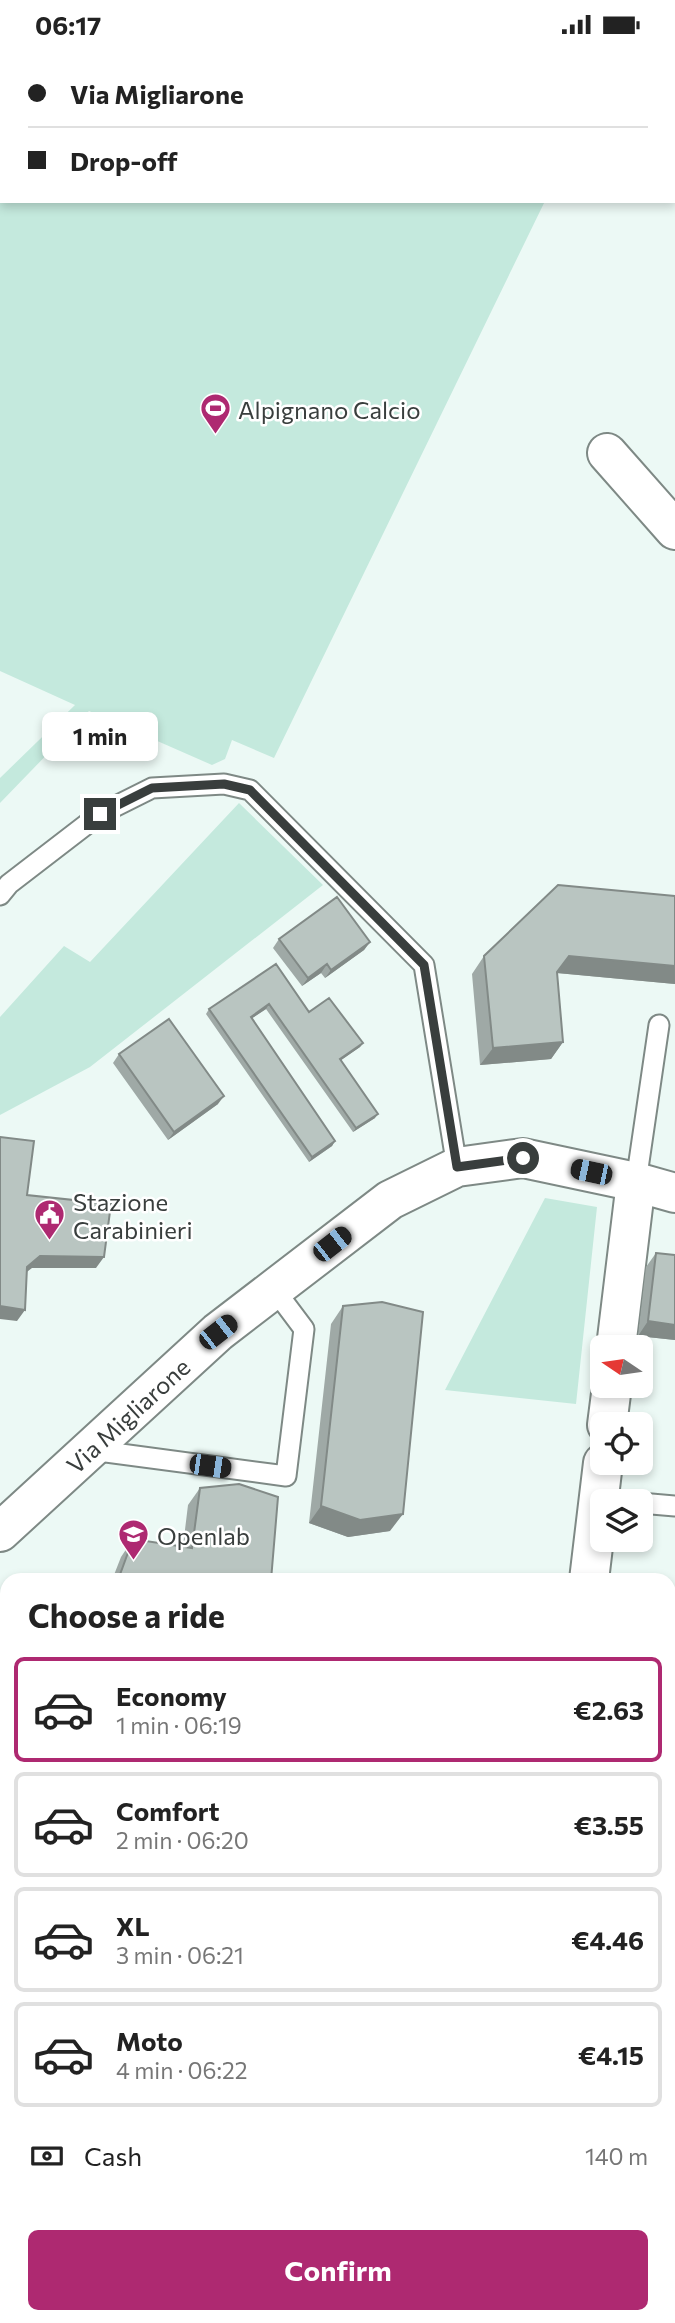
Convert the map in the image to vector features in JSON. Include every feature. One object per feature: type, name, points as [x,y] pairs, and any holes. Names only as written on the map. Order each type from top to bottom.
[{"type":"street","points":[[607,453],[675,530]]},
{"type":"street","name":"Via Migliarone","points":[[0,1532],[218,1332],[390,1200],[457,1167],[523,1158],[675,1193]]},
{"type":"street","points":[[617,1335],[636,1182]]},
{"type":"street","points":[[590,1573],[608,1488]]},
{"type":"lane","points":[[0,895],[9,884],[100,814],[152,788],[224,784],[250,790],[424,965],[457,1167]]},
{"type":"lane","points":[[636,1182],[659,1025]]},
{"type":"lane","points":[[90,1450],[286,1476],[304,1329],[274,1289]]},
{"type":"lane","points":[[653,1504],[675,1506]]},
{"type":"green space","name":"Alpignano Calcio","points":[[0,203],[544,203],[274,758],[232,740],[225,759],[212,765],[89,711],[0,803],[0,778],[75,705],[0,671]]},
{"type":"green space","points":[[239,803],[323,885],[90,1067],[0,1115],[0,1017],[64,946],[90,962]]},
{"type":"green space","points":[[545,1198],[597,1207],[576,1404],[445,1390]]},
{"type":"building","points":[[558,885],[675,896],[675,966],[569,956],[557,972],[563,1042],[493,1048],[484,956]]},
{"type":"building","points":[[337,897],[370,942],[331,970],[327,964],[308,978],[279,939]]},
{"type":"building","points":[[276,964],[309,1012],[329,998],[363,1043],[340,1059],[378,1114],[356,1128],[269,1004],[251,1017],[335,1141],[312,1157],[209,1009]]},
{"type":"building","points":[[169,1019],[224,1096],[174,1132],[119,1054]]},
{"type":"building","name":"Stazione Carabinieri","points":[[0,1137],[34,1141],[27,1195],[111,1204],[104,1257],[40,1256],[27,1267],[25,1310],[0,1306]]},
{"type":"building","points":[[656,1253],[675,1255],[675,1325],[648,1321]]},
{"type":"building","points":[[382,1302],[423,1312],[403,1514],[360,1520],[321,1506],[343,1306]]},
{"type":"building","points":[[239,1484],[278,1497],[272,1573],[121,1573],[133,1539],[192,1548],[200,1488]]},
{"type":"place","name":"Alpignano Calcio","points":[[215,436]]},
{"type":"place","name":"Stazione Carabinieri","points":[[50,1242]]},
{"type":"place","name":"Openlab","points":[[134,1562]]},
{"type":"route","points":[[100,814],[152,788],[224,784],[250,790],[424,965],[457,1167],[523,1158]]}]
